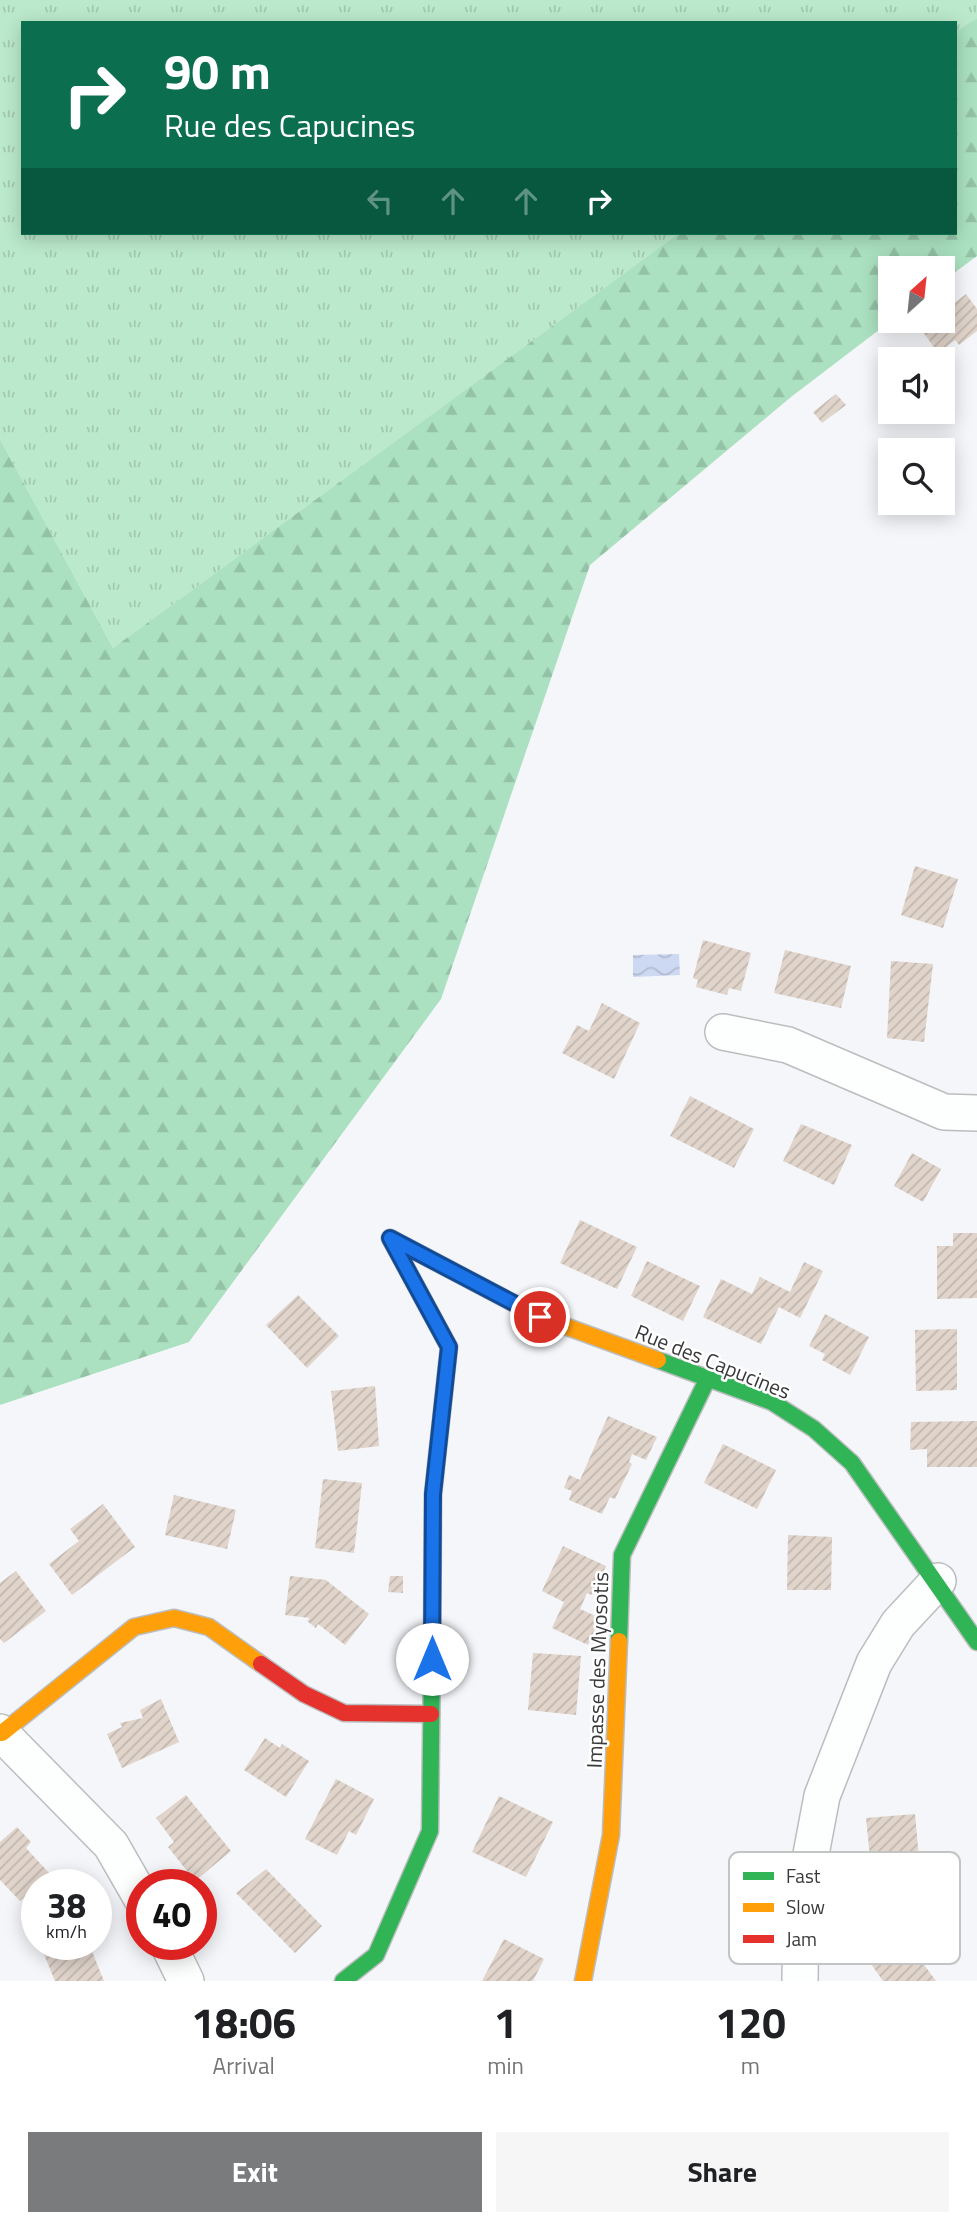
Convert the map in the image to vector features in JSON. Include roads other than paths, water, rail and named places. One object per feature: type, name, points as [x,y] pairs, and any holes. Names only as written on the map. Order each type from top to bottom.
[{"type":"street","points":[[723,1032],[788,1045],[944,1112],[977,1112]]},
{"type":"street","name":"Rue des Capucines","points":[[431,1714],[433,1494],[449,1347],[390,1238],[540,1317],[772,1402],[814,1429],[852,1463],[937,1581],[977,1642]]},
{"type":"street","name":"Impasse des Myosotis","points":[[583,1981],[611,1835],[622,1555],[708,1378]]},
{"type":"street","points":[[811,1852],[822,1796],[874,1663],[898,1623],[937,1581]]},
{"type":"street","points":[[126,1871],[111,1845],[1,1733],[134,1627],[174,1618],[209,1627],[304,1694],[344,1713],[431,1714],[430,1831],[376,1955],[343,1981]]},
{"type":"street","points":[[176,1960],[186,1981]]},
{"type":"water","points":[[679,954],[680,975],[633,977],[633,955]]}]
